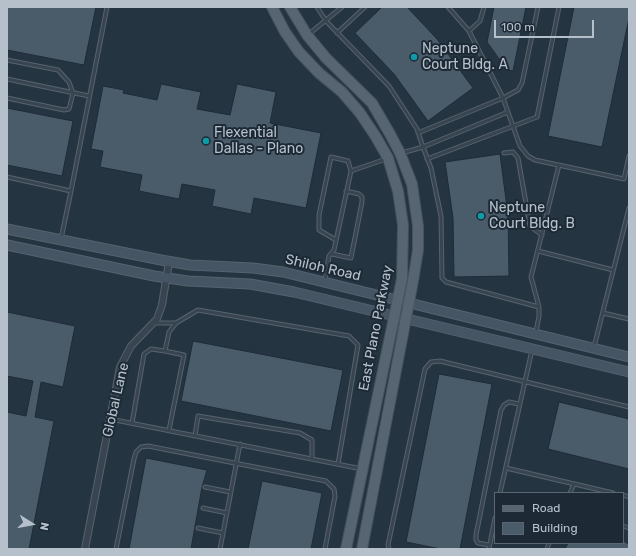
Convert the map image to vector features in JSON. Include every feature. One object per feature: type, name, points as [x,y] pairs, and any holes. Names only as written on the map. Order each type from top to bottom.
[{"type":"main road","name":"East Plano Parkway","points":[[272,7],[284,32],[299,52],[319,73],[342,92],[360,113],[388,158],[398,191],[403,225],[402,272],[346,549]]},
{"type":"main road","name":"East Plano Parkway","points":[[290,7],[307,36],[326,58],[372,103],[400,153],[412,184],[418,226],[418,250],[407,318],[362,549]]},
{"type":"main road","points":[[388,158],[400,153]]},
{"type":"main road","name":"Shiloh Road","points":[[7,229],[169,262],[190,265],[253,268],[282,272],[629,358]]},
{"type":"main road","points":[[57,256],[61,239]]},
{"type":"main road","points":[[7,246],[167,278],[188,281],[250,284],[407,318],[629,372]]},
{"type":"main road","points":[[532,349],[536,334]]},
{"type":"main road","points":[[363,469],[377,472]]},
{"type":"street","name":"Global Lane","points":[[85,549],[120,367],[130,346],[157,318],[162,305],[169,262]]},
{"type":"lane","points":[[61,239],[107,7]]},
{"type":"lane","points":[[317,7],[326,21],[389,86],[418,134],[427,159],[441,216],[442,278],[446,282],[539,308]]},
{"type":"lane","points":[[307,36],[342,7]]},
{"type":"lane","points":[[337,33],[365,7]]},
{"type":"lane","points":[[448,7],[469,31],[514,125],[520,146],[528,156],[535,160],[629,180]]},
{"type":"lane","points":[[469,31],[480,21],[484,7]]},
{"type":"lane","points":[[418,134],[518,90],[522,83],[538,7]]},
{"type":"lane","points":[[427,159],[537,116],[559,7]]},
{"type":"lane","points":[[7,60],[58,70],[69,82],[73,93],[69,109],[64,110],[7,98]]},
{"type":"lane","points":[[7,79],[89,96]]},
{"type":"lane","points":[[400,153],[423,147],[508,112]]},
{"type":"lane","points":[[504,153],[513,152],[518,158],[530,226],[542,236]]},
{"type":"lane","points":[[624,179],[629,156]]},
{"type":"lane","points":[[325,283],[329,256],[332,254],[336,240],[351,171],[348,161],[331,157],[319,215],[319,230],[336,240]]},
{"type":"lane","points":[[351,171],[388,158]]},
{"type":"lane","points":[[536,334],[540,316],[531,277],[559,165]]},
{"type":"lane","points":[[7,177],[71,191]]},
{"type":"lane","points":[[332,254],[351,258],[362,197],[359,194],[346,191]]},
{"type":"lane","points":[[594,349],[629,208]]},
{"type":"lane","points":[[538,251],[614,270]]},
{"type":"lane","points":[[165,351],[169,332],[176,323],[198,310],[349,336],[358,344],[338,464]]},
{"type":"lane","points":[[603,313],[629,319]]},
{"type":"lane","points":[[153,323],[176,323]]},
{"type":"lane","points":[[132,423],[144,354],[151,349],[165,351],[184,355],[169,430]]},
{"type":"lane","points":[[500,492],[532,349]]},
{"type":"lane","points":[[390,549],[388,545],[425,369],[431,362],[440,361],[629,407]]},
{"type":"lane","points":[[494,523],[489,547],[478,543],[476,540],[476,535],[501,410],[504,405],[509,402],[519,404]]},
{"type":"lane","points":[[195,436],[198,416],[300,433],[312,440],[312,459]]},
{"type":"lane","points":[[110,419],[363,469]]},
{"type":"lane","points":[[220,549],[240,444]]},
{"type":"lane","points":[[116,549],[136,452],[141,447],[148,446],[318,479],[331,484],[336,496],[324,549]]},
{"type":"lane","points":[[506,468],[609,492]]},
{"type":"lane","points":[[570,492],[574,484]]},
{"type":"lane","points":[[205,487],[230,492]]},
{"type":"lane","points":[[203,508],[227,512]]},
{"type":"lane","points":[[198,528],[223,533]]},
{"type":"building","points":[[7,7],[96,7],[84,65],[7,50]]},
{"type":"building","name":"Neptune Court Bldg. A","points":[[382,7],[407,7],[437,39],[473,88],[428,121],[394,74],[355,33]]},
{"type":"building","points":[[494,7],[526,7],[513,71],[507,70],[487,42]]},
{"type":"building","points":[[574,7],[629,7],[629,18],[602,147],[548,136]]},
{"type":"building","name":"Flexential Dallas - Plano","points":[[161,84],[201,92],[197,109],[230,115],[237,84],[276,92],[270,123],[321,133],[306,208],[254,198],[251,214],[212,206],[215,190],[182,184],[179,199],[139,191],[142,175],[100,167],[103,151],[91,149],[103,86],[124,90],[123,93],[157,100]]},
{"type":"building","points":[[7,108],[73,121],[62,176],[7,165]]},
{"type":"building","name":"Neptune Court Bldg. B","points":[[500,154],[508,215],[509,276],[454,277],[453,218],[445,162]]},
{"type":"building","points":[[7,312],[75,326],[63,387],[41,382],[35,417],[54,421],[29,549],[7,549],[7,412],[26,416],[33,381],[7,376]]},
{"type":"building","points":[[193,341],[343,370],[331,431],[181,401]]},
{"type":"building","points":[[439,374],[492,384],[460,549],[441,549],[406,542]]},
{"type":"building","points":[[559,402],[629,419],[629,469],[548,449]]},
{"type":"building","points":[[146,458],[207,470],[202,487],[191,549],[129,549]]},
{"type":"building","points":[[262,481],[322,493],[311,549],[248,549]]},
{"type":"building","points":[[624,542],[629,544],[629,549],[565,549],[568,544],[624,544]]},
{"type":"place","name":"Neptune Court Bldg. A","points":[[414,57]]},
{"type":"place","name":"Flexential Dallas - Plano","points":[[206,141]]},
{"type":"place","name":"Neptune Court Bldg. B","points":[[481,216]]}]
